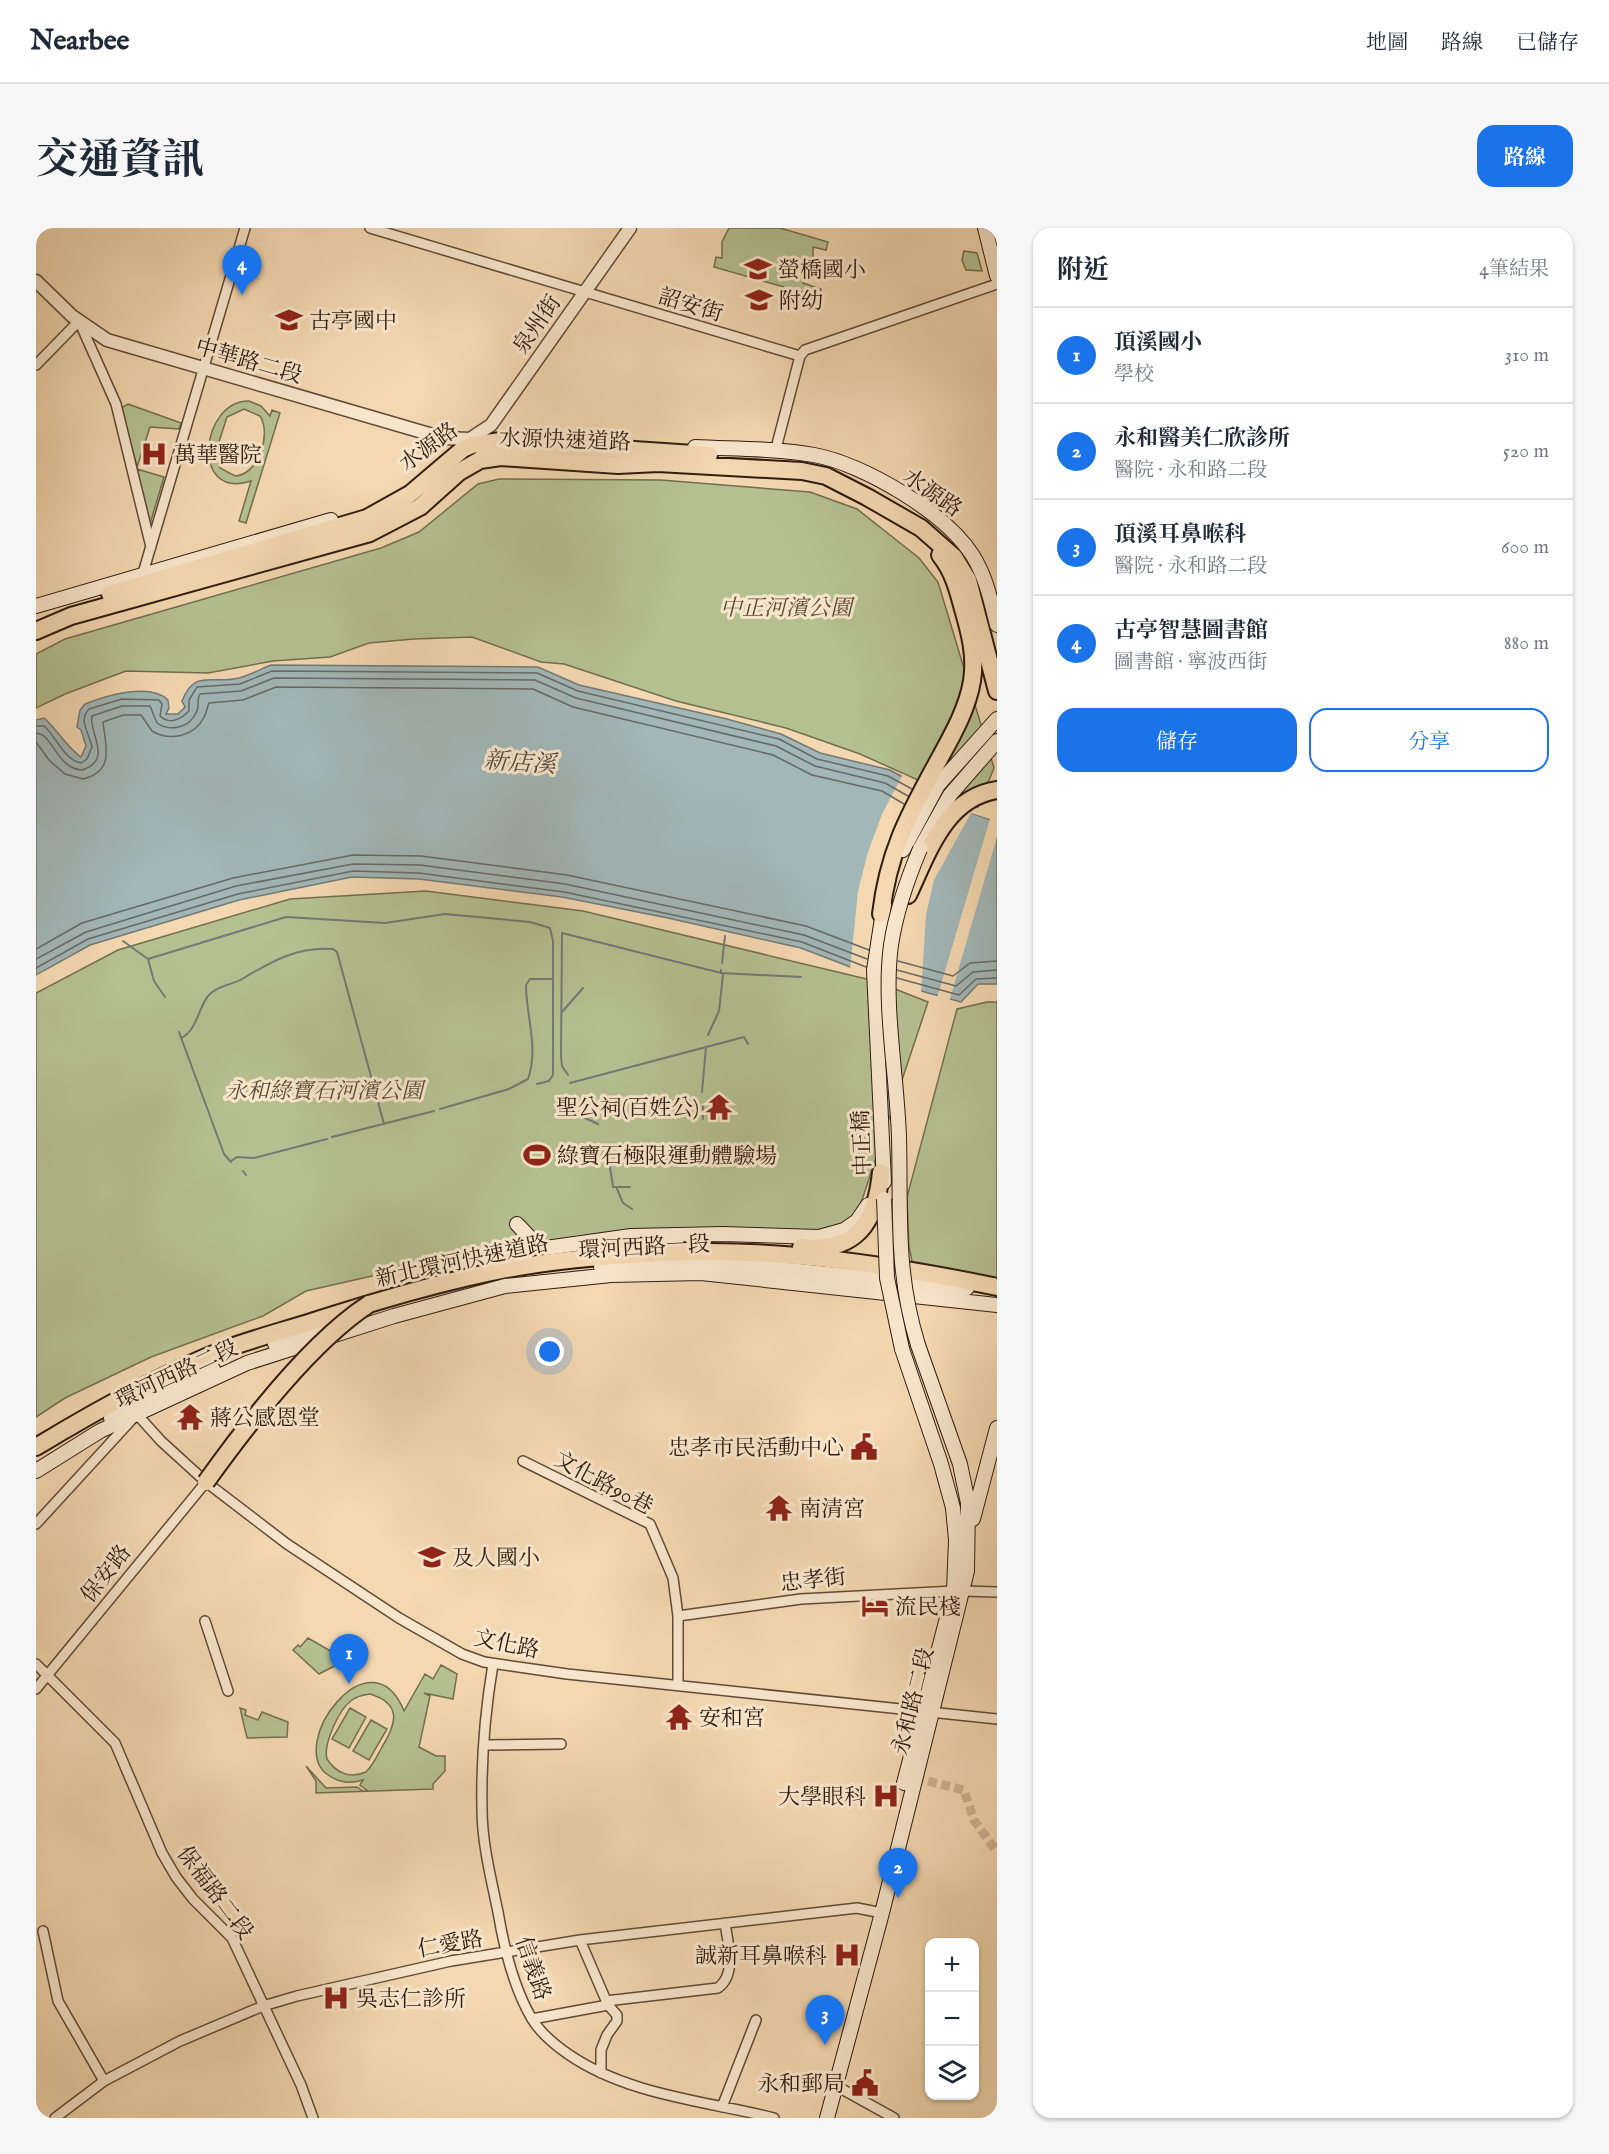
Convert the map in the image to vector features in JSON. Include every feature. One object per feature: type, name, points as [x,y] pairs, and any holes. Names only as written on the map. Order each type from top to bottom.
[{"type":"highway","name":"水源快速道路","points":[[218,577],[257,559],[356,529],[394,513],[416,499],[457,462],[472,445]]},
{"type":"highway","name":"水源快速道路","points":[[36,620],[50,612],[367,518],[395,504],[456,454],[472,445],[500,445],[806,462],[843,471],[940,530],[957,547],[978,586],[994,660]]},
{"type":"highway","points":[[500,445],[658,463]]},
{"type":"highway","name":"水源快速道路","points":[[36,631],[71,616],[370,534],[420,507],[459,472],[480,460],[501,457],[618,465],[658,463],[802,471],[826,476],[867,496],[921,528],[954,557],[968,580],[994,660]]},
{"type":"highway","points":[[867,496],[923,538],[946,563],[959,593],[971,638],[973,658],[972,682],[964,708],[896,844],[884,887],[889,916]]},
{"type":"highway","points":[[994,660],[997,691]]},
{"type":"highway","points":[[889,916],[949,816],[966,800],[997,790]]},
{"type":"highway","points":[[557,1261],[600,1252],[743,1244],[826,1247],[853,1236],[866,1226],[879,1197],[881,1172]]},
{"type":"highway","name":"新北環河快速道路","points":[[36,1447],[147,1385],[228,1348],[369,1304],[516,1268],[557,1261],[703,1252],[788,1256],[940,1275],[997,1289]]},
{"type":"highway","points":[[206,1482],[276,1394],[323,1342],[345,1320],[369,1304]]},
{"type":"main road","points":[[985,228],[997,276]]},
{"type":"main road","name":"水源路","points":[[36,606],[369,508],[406,488],[472,445],[501,434],[812,454],[844,464],[886,484],[940,519],[962,540],[974,558],[987,588],[997,625]]},
{"type":"main road","name":"中正橋","points":[[959,1591],[953,1508],[902,1350],[887,1278],[883,1136],[874,970],[908,839],[943,778],[997,719]]},
{"type":"main road","name":"中正橋","points":[[969,1537],[968,1503],[957,1456],[918,1345],[908,1307],[899,1252],[899,1134],[889,916],[920,849],[950,795],[997,741]]},
{"type":"main road","points":[[517,1224],[534,1242],[546,1248],[621,1237],[723,1234],[807,1237],[831,1235],[857,1221],[866,1210],[881,1172],[883,1136]]},
{"type":"main road","name":"環河西路一段","points":[[339,1330],[505,1286],[611,1275],[701,1273],[923,1290]]},
{"type":"main road","points":[[923,1290],[997,1289]]},
{"type":"main road","points":[[923,1290],[997,1305]]},
{"type":"main road","name":"環河西路二段","points":[[36,1460],[134,1411],[247,1364],[339,1330]]},
{"type":"main road","name":"環河西路二段","points":[[36,1471],[134,1411]]},
{"type":"main road","points":[[969,1537],[997,1428]]},
{"type":"main road","points":[[957,1456],[972,1468],[986,1470]]},
{"type":"main road","name":"永和路二段","points":[[827,2118],[925,1713],[959,1591],[969,1537]]},
{"type":"main road","name":"永和路二段","points":[[817,2118],[834,2084]]},
{"type":"street","points":[[143,573],[245,228]]},
{"type":"street","name":"詔安街","points":[[370,228],[800,356]]},
{"type":"street","name":"泉州街","points":[[472,445],[491,425],[630,228]]},
{"type":"street","name":"中華路二段","points":[[36,280],[79,321],[107,340],[472,445]]},
{"type":"street","points":[[775,452],[800,356],[804,350],[997,284]]},
{"type":"street","points":[[36,365],[79,321],[116,404],[151,548]]},
{"type":"street","points":[[36,1524],[134,1411]]},
{"type":"street","name":"文化路","points":[[134,1411],[206,1482],[343,1583],[462,1654],[493,1664],[925,1713],[997,1719]]},
{"type":"street","name":"文化路90巷","points":[[523,1461],[650,1524],[673,1578],[678,1616],[678,1685]]},
{"type":"street","name":"保安路","points":[[36,1689],[206,1482]]},
{"type":"street","name":"忠孝街","points":[[678,1616],[801,1599],[959,1591],[997,1592]]},
{"type":"street","points":[[205,1621],[228,1691]]},
{"type":"street","name":"保福路二段","points":[[36,1664],[115,1743],[162,1854],[193,1899],[232,1938],[301,2085],[313,2118]]},
{"type":"street","name":"信義路","points":[[493,1664],[484,1745],[482,1812],[505,1954],[532,2019],[568,2054],[601,2073],[668,2094],[774,2118]]},
{"type":"street","points":[[484,1745],[561,1744]]},
{"type":"street","name":"仁愛路","points":[[55,2118],[104,2081],[180,2042],[263,2006],[364,1979],[580,1940],[846,1909],[878,1912]]},
{"type":"street","points":[[532,2019],[607,2003],[718,1988],[728,1978],[730,1965],[725,1923]]},
{"type":"street","points":[[43,1931],[58,2001],[104,2081]]},
{"type":"street","points":[[580,1940],[607,2003],[617,2015],[617,2021],[607,2035],[601,2050],[601,2073]]},
{"type":"street","points":[[722,2107],[756,2020]]},
{"type":"street","points":[[834,2084],[894,2118]]},
{"type":"green space","points":[[729,228],[780,228],[828,242],[826,250],[813,247],[813,268],[803,283],[821,289],[819,297],[714,267],[716,257],[722,258],[722,242]]},
{"type":"green space","points":[[964,251],[977,253],[982,271],[966,270],[962,260]]},
{"type":"green space","points":[[249,401],[261,406],[270,416],[272,410],[280,413],[246,523],[239,521],[251,481],[231,483],[218,477],[210,464],[209,448],[212,431],[220,416],[233,405]],"holes":[[[244,409],[260,416],[264,433],[261,453],[256,462],[243,474],[235,476],[220,468],[216,451],[227,417]]]},
{"type":"green space","points":[[128,404],[181,423],[179,429],[150,427],[137,467],[121,408]]},
{"type":"green space","points":[[137,469],[164,477],[150,524]]},
{"type":"green space","name":"中正河濱公園","points":[[499,479],[661,480],[810,492],[857,509],[919,558],[938,582],[994,768],[978,807],[860,754],[786,728],[676,701],[564,664],[541,662],[472,637],[369,643],[330,657],[273,661],[208,673],[126,671],[65,694],[36,708],[36,654],[65,639],[381,548],[419,532],[478,484]]},
{"type":"green space","name":"永和綠寶石河濱公園","points":[[426,891],[583,911],[875,981],[928,1002],[861,1203],[845,1239],[597,1237],[478,1252],[306,1291],[263,1316],[151,1357],[65,1398],[36,1417],[36,993],[118,950],[290,899]]},
{"type":"green space","points":[[997,1002],[997,1286],[913,1266],[909,1247],[907,1197],[957,1009]]},
{"type":"green space","points":[[308,1638],[346,1660],[319,1674],[293,1650],[298,1645],[300,1647]]},
{"type":"green space","points":[[441,1665],[457,1674],[453,1699],[424,1693],[430,1696],[419,1747],[436,1756],[445,1756],[445,1771],[433,1784],[433,1789],[316,1793],[316,1781],[306,1766],[326,1788],[357,1787],[368,1791],[360,1785],[363,1780],[345,1782],[332,1778],[318,1760],[317,1741],[324,1720],[337,1701],[354,1688],[372,1683],[389,1689],[404,1711],[425,1674],[433,1679]],"holes":[[[370,1694],[388,1703],[394,1716],[391,1730],[375,1760],[366,1772],[360,1774],[349,1775],[339,1771],[327,1759],[326,1753],[337,1719],[347,1705],[356,1698]]]},
{"type":"green space","points":[[240,1708],[246,1710],[245,1715],[258,1720],[262,1712],[288,1722],[287,1737],[247,1738]]},
{"type":"green space","points":[[350,1708],[366,1717],[349,1748],[332,1739]]},
{"type":"green space","points":[[371,1720],[387,1729],[369,1760],[353,1751]]},
{"type":"water","name":"新店溪","points":[[271,665],[538,667],[579,685],[727,719],[781,734],[820,753],[890,770],[963,810],[997,822],[997,984],[978,984],[961,1002],[892,983],[801,948],[668,918],[562,897],[419,879],[352,877],[239,900],[90,945],[36,975],[36,720],[44,718],[81,757],[86,746],[81,730],[77,727],[80,710],[85,704],[127,692],[150,692],[168,700],[169,708],[166,714],[178,714],[185,707],[182,701],[193,684],[205,680],[239,678]]},
{"type":"pier","points":[[903,774],[964,807],[997,819],[997,837],[949,1002],[937,998],[990,819],[971,813],[934,880],[926,915],[921,994],[850,970],[858,891],[868,852],[882,814]]},
{"type":"waterway","points":[[148,959],[286,917],[385,923],[445,914],[530,922],[550,928],[553,941],[553,1075],[549,1081],[537,1084]]},
{"type":"waterway","points":[[568,1075],[562,1066],[561,1056],[562,933],[721,973]]},
{"type":"waterway","points":[[722,963],[725,936]]},
{"type":"waterway","points":[[123,941],[148,959],[154,981],[165,997]]},
{"type":"waterway","points":[[181,1038],[194,1025],[205,1001],[215,990],[238,981],[285,956],[308,950],[333,949],[337,952],[384,1124]]},
{"type":"waterway","points":[[721,970],[721,973],[801,977]]},
{"type":"waterway","points":[[708,1035],[719,1011],[723,974]]},
{"type":"waterway","points":[[440,1109],[509,1089],[528,1079],[532,1044],[526,985],[530,979],[553,979]]},
{"type":"waterway","points":[[562,1012],[583,988]]},
{"type":"waterway","points":[[179,1032],[224,1154],[231,1162]]},
{"type":"waterway","points":[[570,1083],[744,1037],[748,1044]]},
{"type":"waterway","points":[[702,1092],[706,1047]]},
{"type":"waterway","points":[[703,1106],[703,1119]]},
{"type":"waterway","points":[[332,1137],[434,1111]]},
{"type":"waterway","points":[[585,1118],[598,1124]]},
{"type":"waterway","points":[[231,1161],[237,1157],[254,1158],[327,1139]]},
{"type":"waterway","points":[[607,1147],[613,1187],[630,1187]]},
{"type":"waterway","points":[[243,1171],[246,1175]]},
{"type":"waterway","points":[[617,1189],[623,1203],[632,1209]]},
{"type":"tunnel","points":[[915,1778],[964,1790],[974,1820],[997,1852]]},
{"type":"place","name":"螢橋國小","points":[[758,269]]},
{"type":"place","name":"古亭智慧圖書館","points":[[242,295]]},
{"type":"place","name":"附幼","points":[[759,300]]},
{"type":"place","name":"古亭國中","points":[[289,320]]},
{"type":"place","name":"萬華醫院","points":[[154,454]]},
{"type":"place","name":"聖公祠(百姓公)","points":[[719,1107]]},
{"type":"place","name":"綠寶石極限運動體驗場","points":[[537,1155]]},
{"type":"place","name":"蔣公感恩堂","points":[[190,1417]]},
{"type":"place","name":"忠孝市民活動中心","points":[[864,1447]]},
{"type":"place","name":"南清宮","points":[[779,1508]]},
{"type":"place","name":"及人國小","points":[[432,1557]]},
{"type":"place","name":"流民棧","points":[[875,1606]]},
{"type":"place","name":"頂溪國小","points":[[349,1684]]},
{"type":"place","name":"安和宮","points":[[679,1717]]},
{"type":"place","name":"大學眼科","points":[[886,1796]]},
{"type":"place","name":"永和醫美仁欣診所","points":[[898,1898]]},
{"type":"place","name":"誠新耳鼻喉科","points":[[847,1955]]},
{"type":"place","name":"吳志仁診所","points":[[336,1998]]},
{"type":"place","name":"頂溪耳鼻喉科","points":[[825,2045]]},
{"type":"place","name":"永和郵局","points":[[865,2083]]}]
